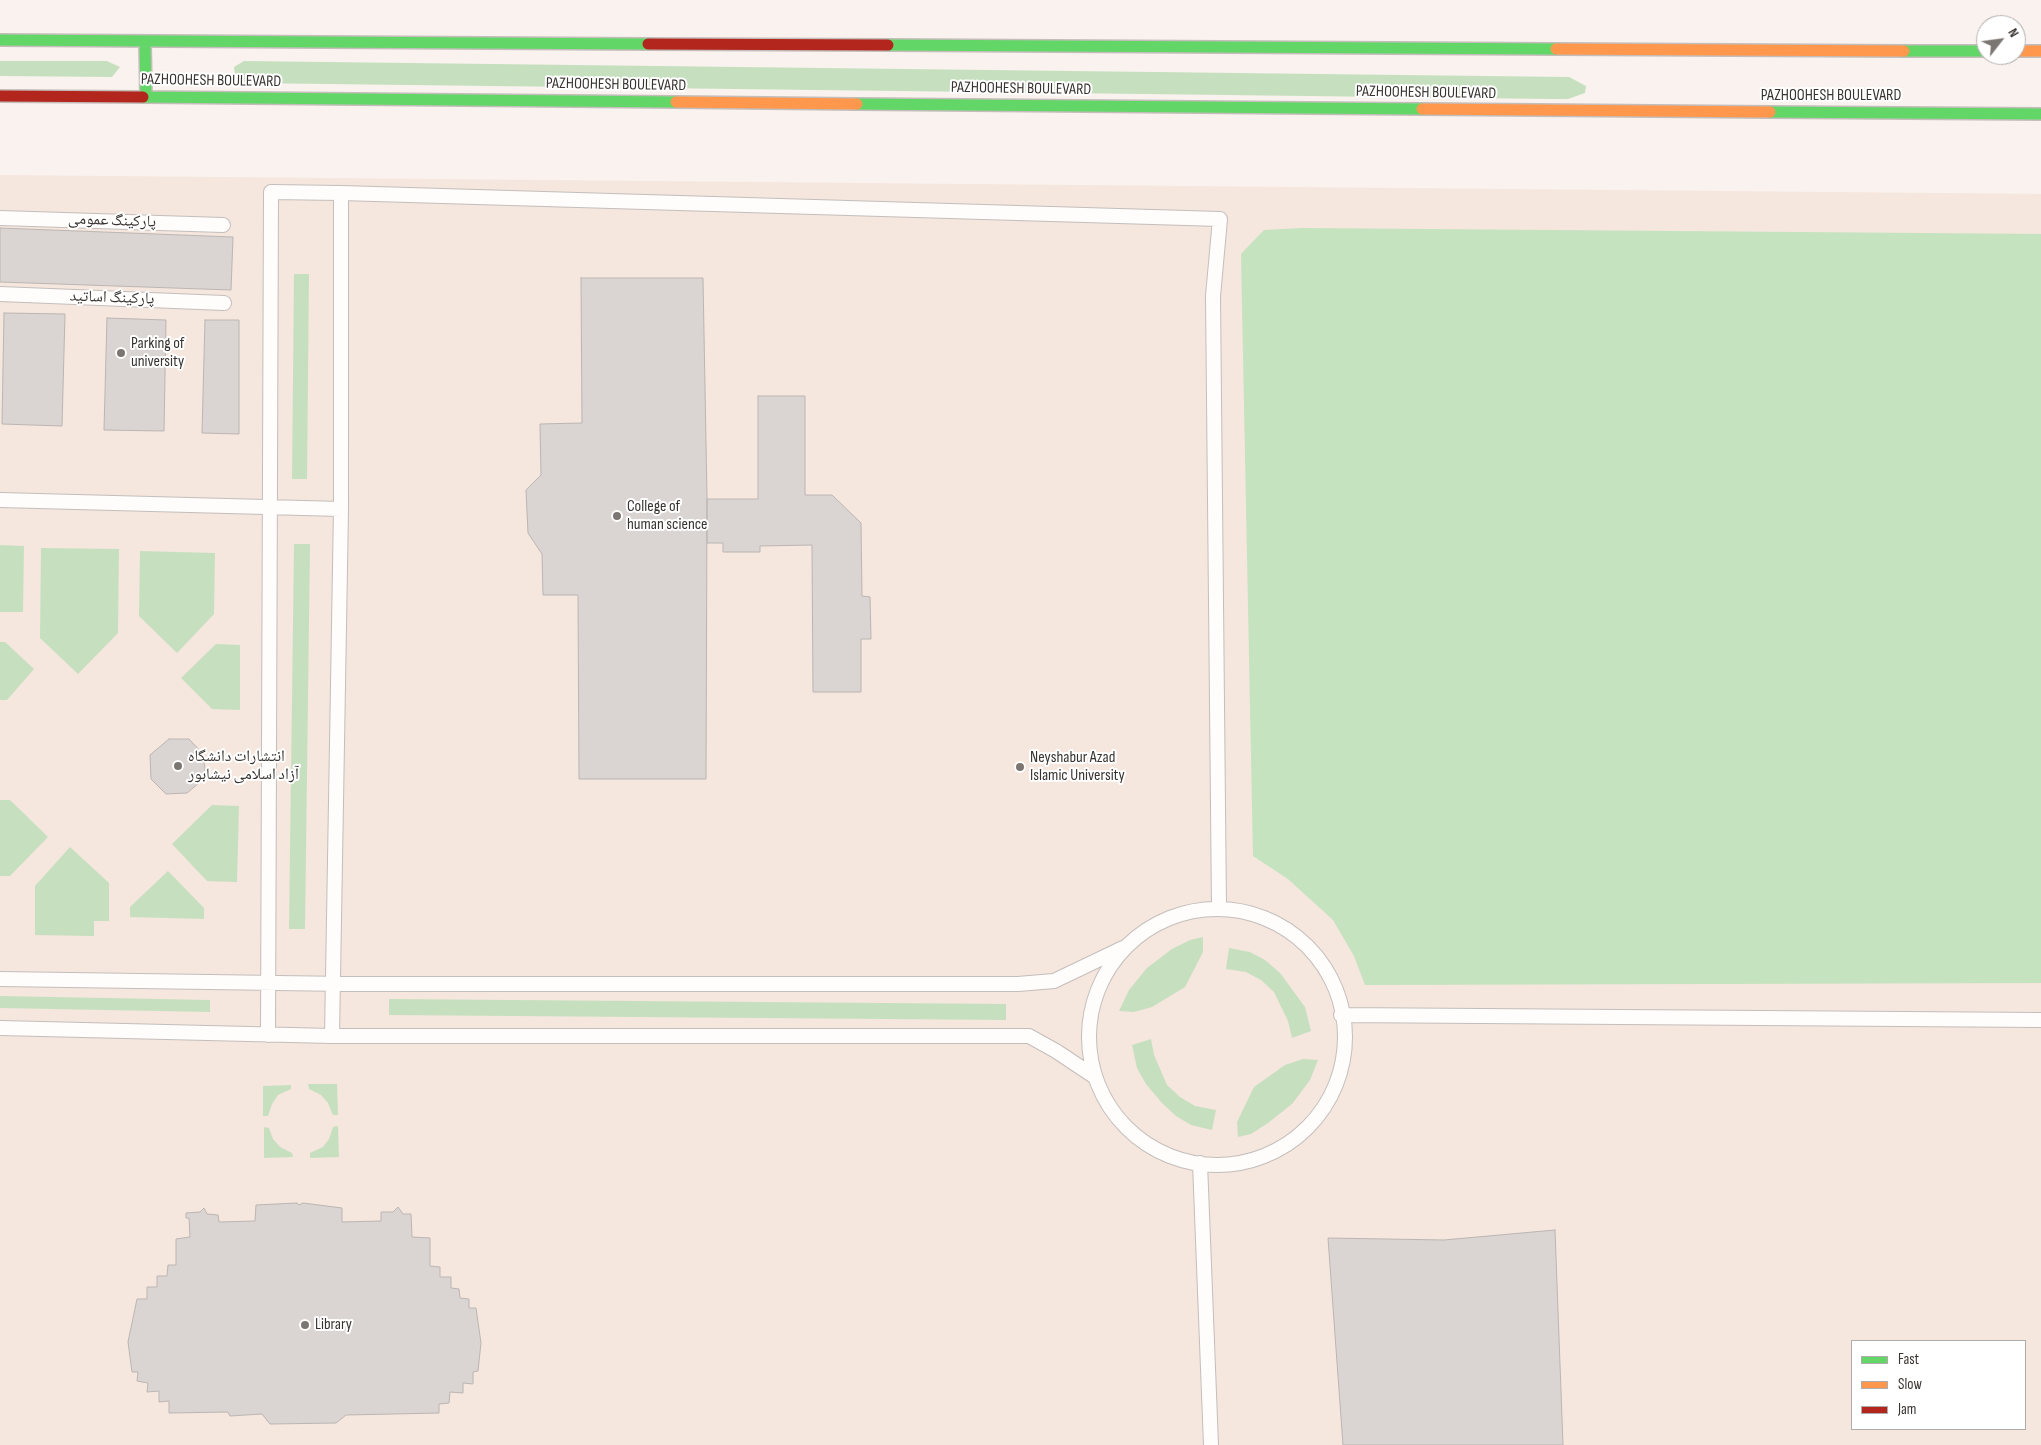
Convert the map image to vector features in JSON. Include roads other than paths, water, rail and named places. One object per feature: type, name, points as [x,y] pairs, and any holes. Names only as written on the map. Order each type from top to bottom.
[{"type":"main road","points":[[0,40],[1976,51]]},
{"type":"main road","points":[[145,42],[146,97]]},
{"type":"main road","points":[[2026,51],[2041,51]]},
{"type":"main road","name":"PAZHOOHESH BOULEVARD","points":[[0,96],[2041,114]]},
{"type":"lane","points":[[268,1035],[271,192],[1220,219],[1213,296],[1219,908]]},
{"type":"lane","points":[[332,1036],[331,983],[341,510],[341,193]]},
{"type":"lane","name":"پارکینگ عمومی","points":[[0,218],[223,224]]},
{"type":"lane","name":"پارکینگ اساتید","points":[[0,294],[224,303]]},
{"type":"lane","points":[[0,500],[341,510]]},
{"type":"lane","points":[[0,979],[268,983],[1018,984],[1054,981],[1123,948],[1146,929],[1180,914],[1219,908],[1257,915],[1283,927],[1308,947],[1334,983],[1345,1032],[1342,1063],[1327,1104],[1305,1131],[1274,1152],[1234,1164],[1185,1162],[1146,1144],[1114,1114],[1095,1077],[1088,1040],[1091,1012],[1100,983],[1123,948]]},
{"type":"lane","points":[[1341,1015],[2041,1020]]},
{"type":"lane","points":[[0,1028],[332,1036],[1029,1036],[1056,1050],[1095,1077]]},
{"type":"lane","points":[[1200,1163],[1211,1445]]},
{"type":"place","name":"Parking of university","points":[[121,353]]},
{"type":"place","name":"College of human science","points":[[617,516]]},
{"type":"place","name":"انتشارات دانشگاه آزاد اسلامی نیشابور","points":[[178,766]]},
{"type":"place","name":"Neyshabur Azad Islamic University","points":[[1020,767]]},
{"type":"place","name":"Library","points":[[305,1325]]}]
